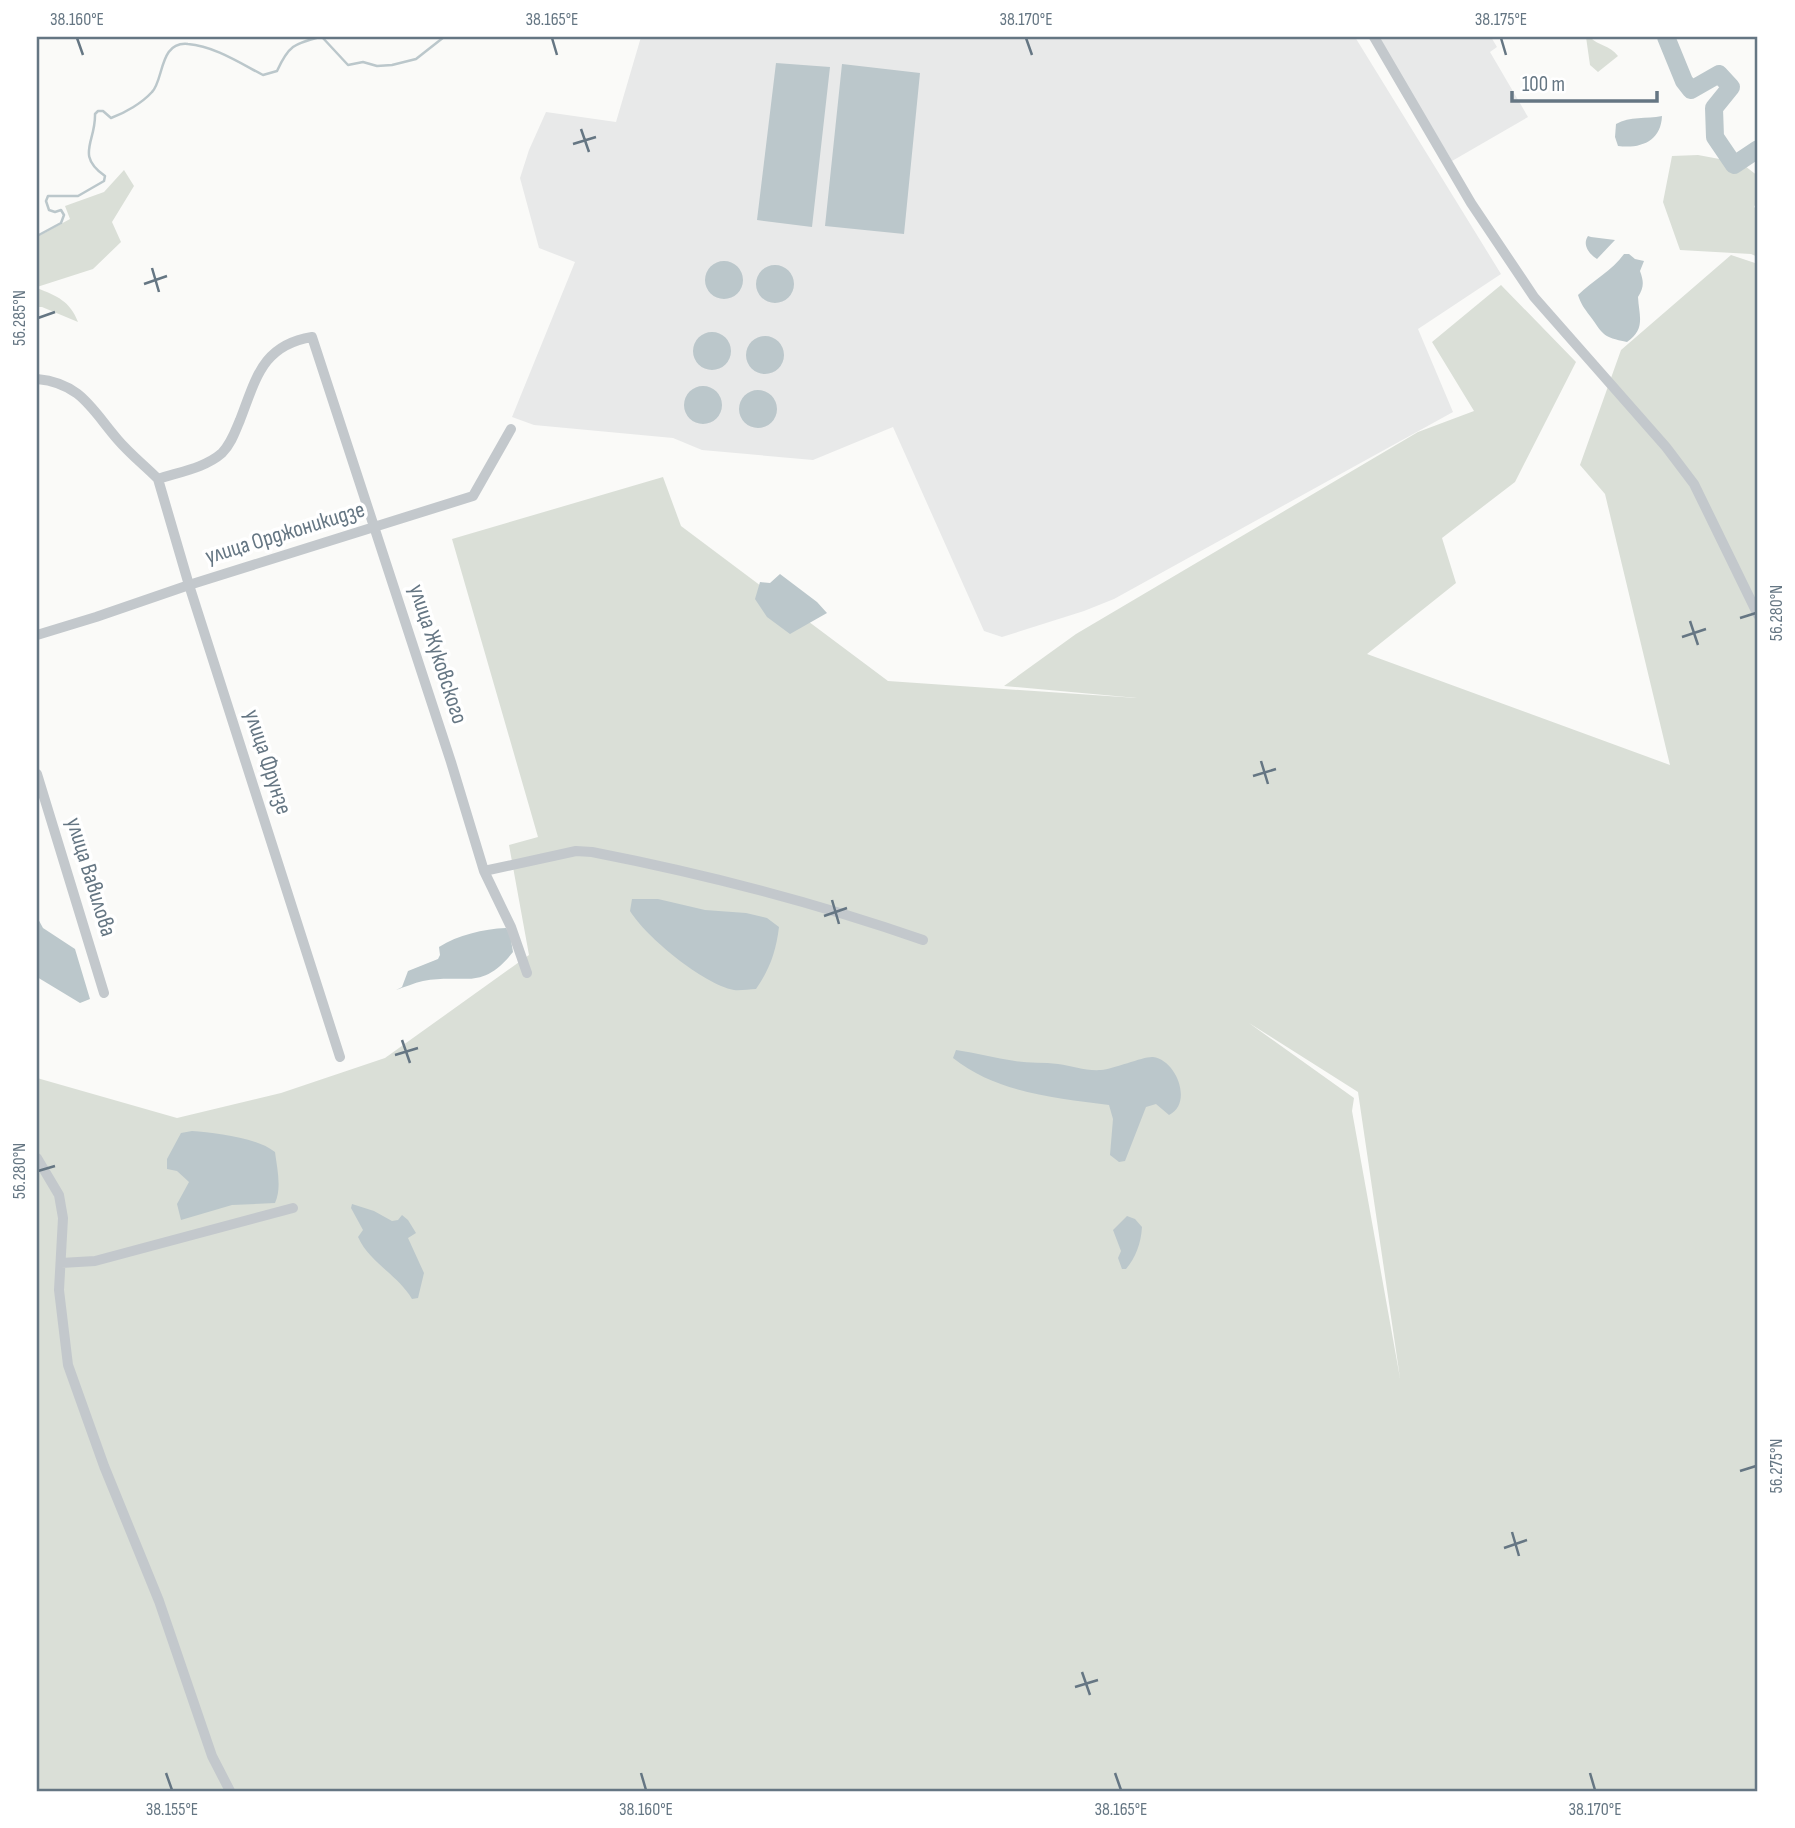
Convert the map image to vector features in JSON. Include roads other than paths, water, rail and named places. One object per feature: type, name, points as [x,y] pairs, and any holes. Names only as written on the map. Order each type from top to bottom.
[{"type":"street","points":[[1374,37],[1471,203],[1534,298],[1666,447],[1694,484],[1758,615]]},
{"type":"street","name":"улица Жуковского","points":[[158,479],[207,464],[224,452],[233,439],[263,363],[273,352],[312,337],[484,871],[511,927],[527,973]]},
{"type":"street","points":[[37,379],[73,389],[94,408],[118,441],[158,479]]},
{"type":"street","name":"улица Орджоникидзе","points":[[37,635],[473,496],[511,429]]},
{"type":"street","name":"улица Фрунзе","points":[[158,479],[189,585],[340,1057]]},
{"type":"street","name":"улица Вавилова","points":[[37,774],[104,993]]},
{"type":"street","points":[[484,871],[576,851],[592,852],[693,872],[850,914],[923,940]]},
{"type":"street","points":[[37,1158],[59,1195],[63,1218],[59,1290],[68,1365],[104,1466],[159,1601],[212,1756],[230,1791]]},
{"type":"street","points":[[61,1263],[95,1261],[293,1208]]},
{"type":"waterway","points":[[37,236],[61,223],[64,215],[61,210],[49,210],[46,201],[48,196],[78,196],[104,181],[105,176],[96,168],[89,155],[95,114],[103,111],[111,118],[143,100],[156,86],[167,55],[172,49],[179,45],[198,45],[227,56],[263,75],[277,71],[293,47],[320,37]]},
{"type":"waterway","points":[[322,37],[348,65],[363,62],[377,66],[416,59],[444,37]]},
{"type":"waterway","points":[[1666,37],[1684,81],[1691,90],[1719,74],[1731,87],[1714,108],[1715,137],[1734,165],[1758,149]]}]
